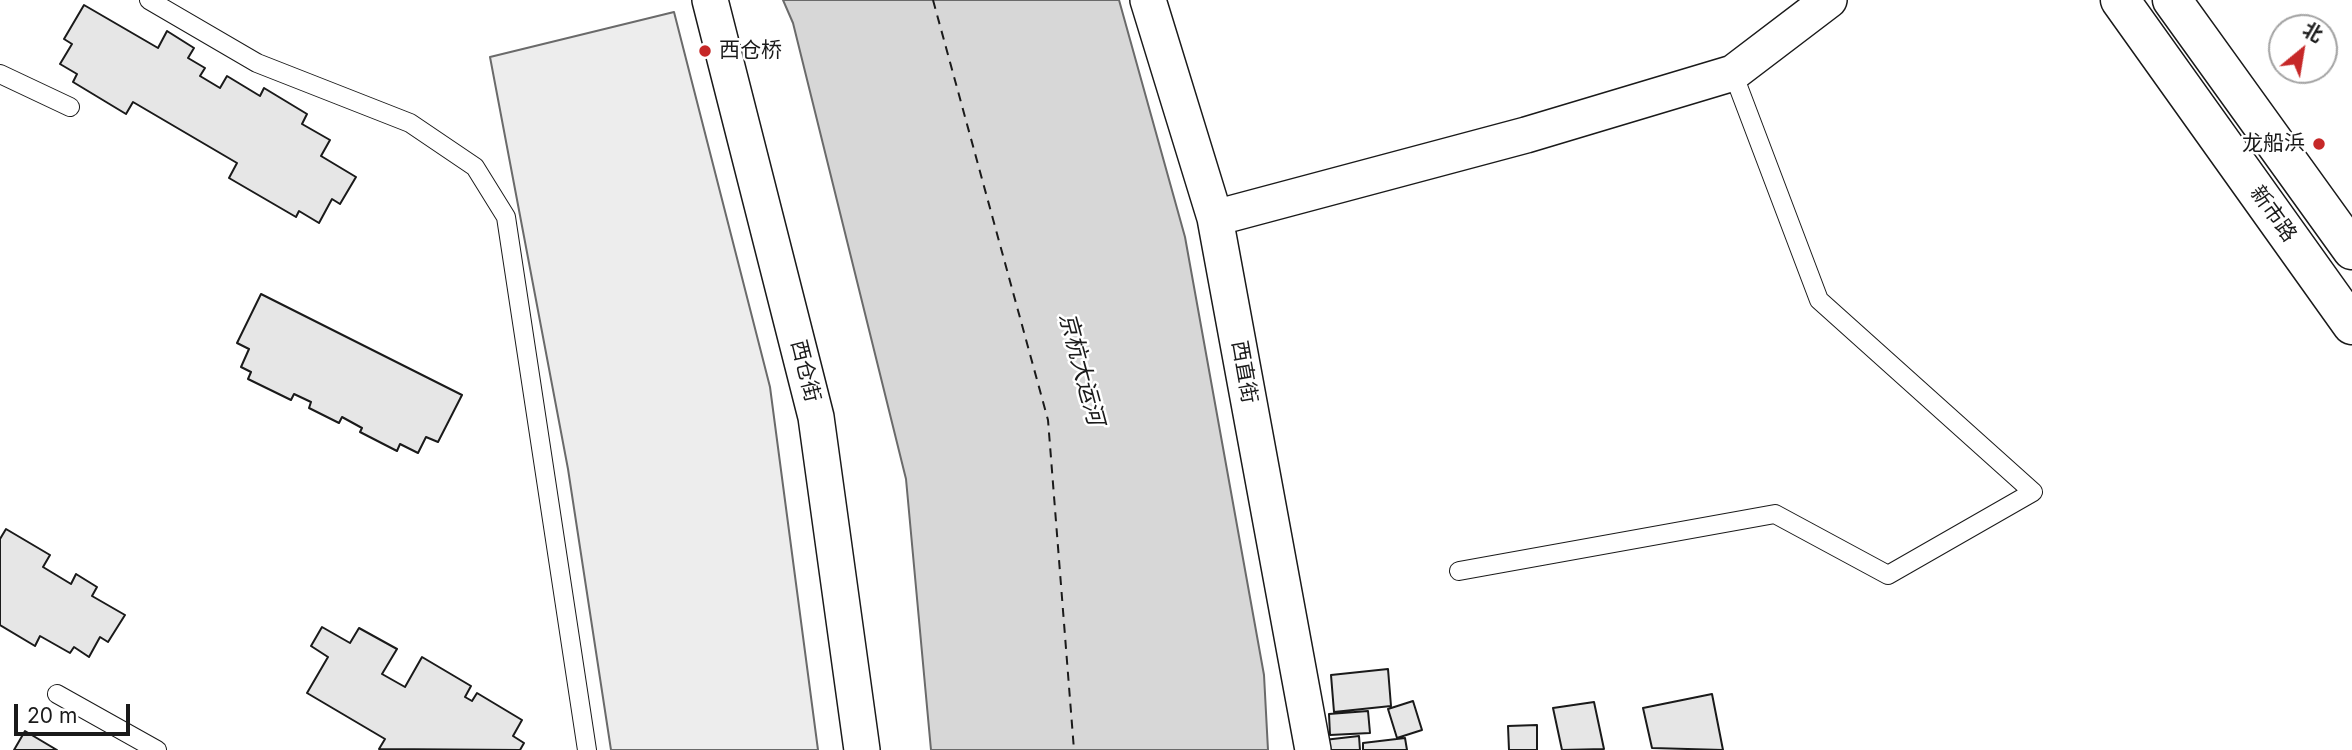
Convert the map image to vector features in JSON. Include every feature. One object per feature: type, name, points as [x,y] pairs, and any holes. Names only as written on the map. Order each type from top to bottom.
[{"type":"street","name":"西仓街","points":[[710,0],[816,417],[862,750]]},
{"type":"street","name":"西直街","points":[[1149,0],[1215,218],[1313,750]]},
{"type":"street","points":[[1215,218],[1526,135],[1733,73],[1829,0]]},
{"type":"street","name":"新市路","points":[[2120,0],[2352,325]]},
{"type":"street","name":"新市路","points":[[2172,0],[2352,250]]},
{"type":"lane","points":[[149,0],[257,63],[410,123],[475,167],[506,217],[587,750]]},
{"type":"lane","points":[[1459,571],[1775,514],[1888,575],[2033,492],[1819,300],[1733,73]]},
{"type":"lane","points":[[0,74],[69,107]]},
{"type":"lane","points":[[57,694],[156,750]]},
{"type":"shaded area","points":[[674,12],[770,387],[818,750],[611,750],[568,469],[490,57]]},
{"type":"water","name":"京杭大运河","points":[[783,0],[1119,0],[1185,237],[1264,675],[1268,750],[931,750],[906,479],[793,23]]},
{"type":"building","points":[[84,5],[158,48],[167,31],[194,48],[188,58],[205,68],[200,76],[220,88],[227,76],[260,96],[264,88],[307,114],[302,124],[330,140],[321,156],[356,177],[340,204],[332,199],[319,223],[299,211],[296,217],[229,178],[237,163],[133,102],[126,114],[73,82],[77,74],[60,64],[72,44],[64,39]]},
{"type":"building","points":[[261,294],[462,395],[438,442],[426,437],[418,453],[400,444],[397,451],[360,432],[362,428],[342,417],[339,423],[309,408],[311,402],[294,394],[291,400],[248,379],[251,372],[241,367],[249,349],[237,343]]},
{"type":"building","points":[[6,529],[50,555],[43,567],[71,584],[76,574],[97,587],[92,596],[125,615],[108,642],[100,637],[89,657],[74,647],[70,653],[40,636],[35,646],[0,625],[0,539]]},
{"type":"building","points":[[322,627],[350,643],[359,628],[397,649],[382,674],[405,687],[422,657],[471,686],[465,697],[472,701],[477,693],[522,720],[513,736],[524,743],[520,750],[379,749],[385,739],[307,693],[328,657],[311,646]]},
{"type":"building","points":[[1388,669],[1391,706],[1334,712],[1331,675]]},
{"type":"building","points":[[1712,694],[1723,750],[1652,748],[1643,708]]},
{"type":"building","points":[[1413,701],[1422,730],[1397,738],[1388,709]]},
{"type":"building","points":[[1594,702],[1604,749],[1562,750],[1553,708]]},
{"type":"building","points":[[1368,711],[1370,733],[1330,735],[1329,714]]},
{"type":"building","points":[[1537,725],[1537,750],[1509,750],[1508,726]]},
{"type":"building","points":[[25,731],[57,750],[14,750]]},
{"type":"building","points":[[1359,736],[1360,750],[1325,750],[1324,740]]},
{"type":"building","points":[[1405,738],[1407,750],[1363,750],[1363,743]]},
{"type":"ferry route","points":[[933,0],[1048,420],[1074,750]]},
{"type":"place","name":"西仓桥","points":[[705,51]]},
{"type":"place","name":"龙船浜","points":[[2319,144]]}]
